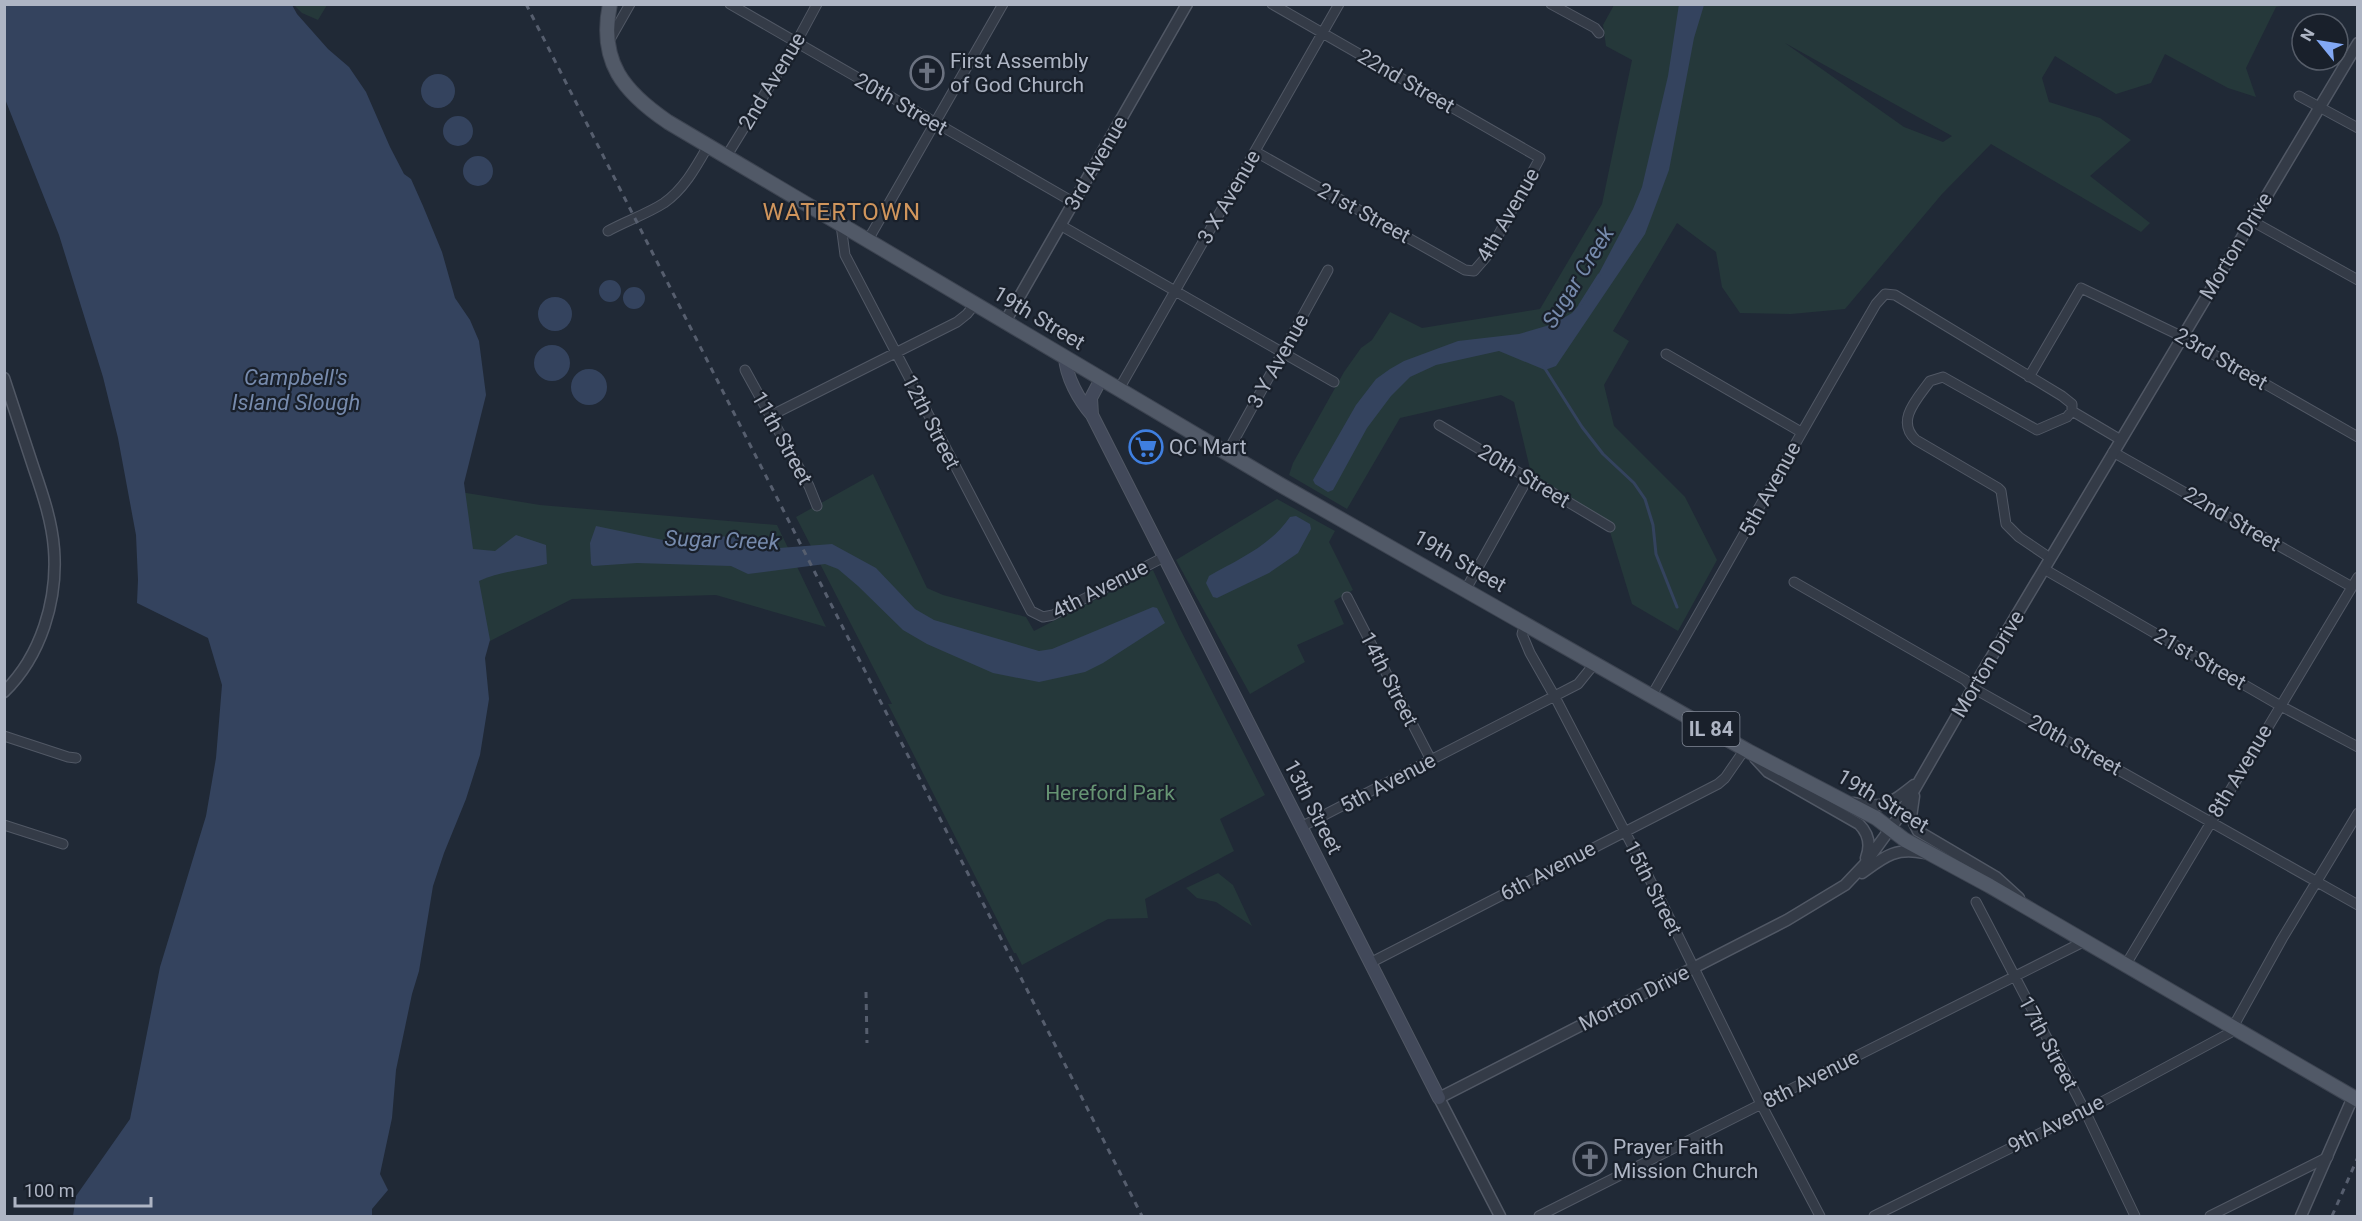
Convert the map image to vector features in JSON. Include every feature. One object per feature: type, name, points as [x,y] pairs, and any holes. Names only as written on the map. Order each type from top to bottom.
[{"type":"main road","name":"19th Street","points":[[610,4],[608,43],[615,71],[633,96],[658,115],[1227,453],[1747,750],[1846,801],[1905,840],[1990,886],[2355,1099]]},
{"type":"main road","name":"13th Street","points":[[1065,357],[1065,369],[1085,407],[1092,415],[1439,1098]]},
{"type":"main road","points":[[1092,415],[1091,398],[1101,379]]},
{"type":"street","points":[[608,43],[630,4]]},
{"type":"street","name":"20th Street","points":[[730,4],[1073,202]]},
{"type":"street","name":"2nd Avenue","points":[[726,157],[796,43],[817,4]]},
{"type":"street","name":"3rd Avenue","points":[[1005,322],[1186,4]]},
{"type":"street","name":"22nd Street","points":[[1272,4],[1540,158]]},
{"type":"street","name":"3 X Avenue","points":[[1119,389],[1339,4]]},
{"type":"street","points":[[1551,4],[1595,28],[1599,33]]},
{"type":"street","points":[[868,240],[998,6]]},
{"type":"street","name":"Morton Drive","points":[[1439,1098],[1795,915],[1845,885],[1864,865],[1898,818],[2050,558],[2358,43]]},
{"type":"street","points":[[2299,96],[2358,128]]},
{"type":"street","points":[[608,231],[663,203],[672,196],[692,173],[708,146]]},
{"type":"street","name":"21st Street","points":[[1256,152],[1466,270],[1474,271]]},
{"type":"street","name":"4th Avenue","points":[[1474,271],[1486,256],[1540,158]]},
{"type":"street","points":[[2252,221],[2358,280]]},
{"type":"street","name":"12th Street","points":[[841,225],[845,255],[1025,602],[1035,615]]},
{"type":"street","points":[[1060,225],[1334,382]]},
{"type":"street","name":"3 Y Avenue","points":[[1227,453],[1328,270]]},
{"type":"street","name":"23rd Street","points":[[2029,376],[2081,288],[2183,337],[2358,437]]},
{"type":"street","name":"5th Avenue","points":[[1652,695],[1731,561],[1801,432],[1876,304],[1885,294],[1895,295],[2029,376]]},
{"type":"street","points":[[770,416],[960,320],[975,304]]},
{"type":"street","points":[[1666,354],[1801,432]]},
{"type":"street","name":"11th Street","points":[[745,370],[809,486],[817,506]]},
{"type":"street","points":[[2029,376],[2072,404],[2072,411],[2067,417],[2037,430],[1943,377],[1930,381],[1906,418],[1906,424],[1912,436],[1998,488],[2001,491],[2006,524],[2019,537],[2050,558]]},
{"type":"street","points":[[4,378],[42,492],[54,548],[55,570],[50,608],[44,629],[32,657],[4,692]]},
{"type":"street","points":[[2072,411],[2121,440]]},
{"type":"street","name":"20th Street","points":[[1439,425],[1610,527]]},
{"type":"street","name":"22nd Street","points":[[2113,452],[2352,587]]},
{"type":"street","points":[[1466,589],[1528,478]]},
{"type":"street","name":"4th Avenue","points":[[1035,615],[1043,617],[1053,615],[1164,556]]},
{"type":"street","name":"21st Street","points":[[2044,569],[2279,705],[2358,747]]},
{"type":"street","name":"8th Avenue","points":[[2125,966],[2279,705],[2358,577]]},
{"type":"street","name":"20th Street","points":[[1794,582],[1965,680],[1973,688],[2358,905]]},
{"type":"street","name":"14th Street","points":[[1347,597],[1431,760]]},
{"type":"street","name":"15th Street","points":[[1525,623],[1523,638],[1820,1216]]},
{"type":"street","name":"5th Avenue","points":[[1301,827],[1555,697],[1578,684],[1595,663]]},
{"type":"street","points":[[4,736],[68,758],[76,758]]},
{"type":"street","points":[[1747,750],[1768,772],[1862,827],[1869,845],[1864,865]]},
{"type":"street","name":"6th Avenue","points":[[1370,963],[1718,784],[1747,750]]},
{"type":"street","points":[[1846,801],[1875,807],[1887,805],[1918,783]]},
{"type":"street","points":[[1918,783],[1911,807],[1911,818],[1918,831],[1996,877],[2037,915]]},
{"type":"street","points":[[2235,1028],[2358,813]]},
{"type":"street","points":[[4,825],[63,844]]},
{"type":"street","points":[[1845,885],[1890,854],[1912,850],[1930,854]]},
{"type":"street","name":"17th Street","points":[[1976,902],[2085,1110],[2135,1216]]},
{"type":"street","name":"8th Avenue","points":[[1539,1216],[2083,942]]},
{"type":"street","name":"9th Avenue","points":[[1874,1216],[2085,1110],[2235,1028]]},
{"type":"street","name":"13th Street","points":[[1439,1098],[1500,1216]]},
{"type":"street","points":[[2301,1216],[2355,1099]]},
{"type":"street","points":[[2210,1216],[2328,1157]]},
{"type":"green space","points":[[294,5],[327,5],[318,20],[302,13]]},
{"type":"green space","points":[[1614,5],[2287,5],[2276,7],[2246,68],[2256,97],[2228,88],[2165,54],[2151,83],[2116,94],[2055,56],[2042,78],[2049,102],[2100,118],[2131,140],[2090,176],[2150,223],[2141,232],[1991,144],[1942,194],[1845,309],[1791,314],[1740,313],[1722,287],[1716,252],[1677,223],[1613,331],[1629,341],[1604,385],[1614,426],[1685,497],[1717,560],[1678,631],[1632,604],[1607,522],[1532,477],[1514,402],[1501,395],[1400,418],[1347,509],[1289,475],[1293,463],[1344,372],[1361,348],[1372,340],[1390,312],[1422,328],[1540,309],[1602,204],[1632,60],[1606,46],[1603,25]],"holes":[[[1785,43],[1952,136],[1943,142],[1904,127]]]},
{"type":"green space","name":"Hereford Park","points":[[873,474],[927,588],[943,595],[1026,617],[1034,631],[1153,570],[1179,627],[1265,795],[1220,819],[1234,851],[1145,899],[1148,918],[1108,919],[1022,965],[1014,953],[888,704],[892,704],[796,517]]},
{"type":"green space","points":[[454,491],[540,505],[777,525],[826,627],[716,595],[572,599],[459,657]]},
{"type":"green space","points":[[1277,499],[1335,531],[1329,542],[1353,590],[1334,601],[1344,624],[1297,645],[1305,662],[1250,694],[1176,560]]},
{"type":"green space","points":[[1218,873],[1233,885],[1252,926],[1216,902],[1197,898],[1186,888]]},
{"type":"water","name":"Campbell's Island Slough","points":[[5,4],[292,5],[297,14],[328,49],[349,67],[366,92],[390,147],[404,174],[411,179],[442,252],[455,298],[470,320],[479,341],[486,395],[464,483],[473,549],[495,551],[516,535],[546,545],[547,564],[479,581],[490,640],[485,658],[489,699],[480,755],[433,886],[419,971],[396,1070],[392,1118],[380,1174],[388,1190],[372,1209],[372,1216],[73,1216],[76,1196],[130,1119],[160,967],[206,816],[216,758],[222,685],[208,638],[137,603],[136,535],[118,438],[103,377],[59,235],[5,99]]},
{"type":"water","name":"Sugar Creek","points":[[1679,4],[1704,5],[1694,38],[1669,170],[1645,234],[1556,366],[1545,370],[1499,351],[1436,365],[1410,377],[1391,396],[1367,428],[1333,490],[1328,492],[1315,484],[1313,480],[1356,405],[1376,379],[1390,369],[1404,361],[1458,341],[1519,334],[1553,324],[1572,313],[1588,294],[1633,209],[1642,187],[1668,76]]},
{"type":"water","points":[[438,74],[450,79],[455,91],[450,103],[438,108],[426,103],[421,91],[426,79]]},
{"type":"water","points":[[458,116],[469,120],[473,131],[469,142],[458,146],[447,142],[443,131],[447,120]]},
{"type":"water","points":[[478,156],[489,160],[493,171],[489,182],[478,186],[467,182],[463,171],[467,160]]},
{"type":"water","points":[[610,280],[620,287],[621,291],[614,301],[610,302],[600,295],[599,291],[606,281]]},
{"type":"water","points":[[634,287],[642,290],[645,298],[642,306],[634,309],[626,306],[623,298],[626,290]]},
{"type":"water","points":[[555,297],[567,302],[572,314],[567,326],[555,331],[543,326],[538,314],[543,302]]},
{"type":"water","points":[[552,345],[565,350],[570,363],[565,376],[552,381],[539,376],[534,363],[539,350]]},
{"type":"water","points":[[589,369],[602,374],[607,387],[602,400],[589,405],[576,400],[571,387],[576,374]]},
{"type":"water","points":[[1296,516],[1310,524],[1311,529],[1298,553],[1269,573],[1217,598],[1213,597],[1206,583],[1209,576],[1253,551],[1273,536],[1290,517]]},
{"type":"water","name":"Sugar Creek","points":[[596,526],[663,540],[719,536],[748,539],[779,548],[832,544],[876,568],[915,609],[934,620],[1039,651],[1052,649],[1153,607],[1157,608],[1165,623],[1085,672],[1039,682],[993,673],[927,644],[903,630],[838,569],[825,564],[748,574],[731,566],[637,563],[593,566],[590,543]]},
{"type":"waterway","name":"Sugar Creek","points":[[1580,305],[1599,275]]},
{"type":"waterway","points":[[1544,367],[1582,427],[1603,454],[1634,483],[1645,499],[1653,525],[1656,554],[1677,607]]},
{"type":"railway","points":[[526,4],[1142,1216]]},
{"type":"railway","points":[[866,992],[867,1043]]},
{"type":"railway","points":[[2332,1216],[2358,1157]]},
{"type":"place","name":"First Assembly of God Church","points":[[927,73]]},
{"type":"place","name":"QC Mart","points":[[1146,447]]},
{"type":"place","name":"Prayer Faith Mission Church","points":[[1590,1159]]},
{"type":"district","name":"WATERTOWN","points":[[842,212]]}]
